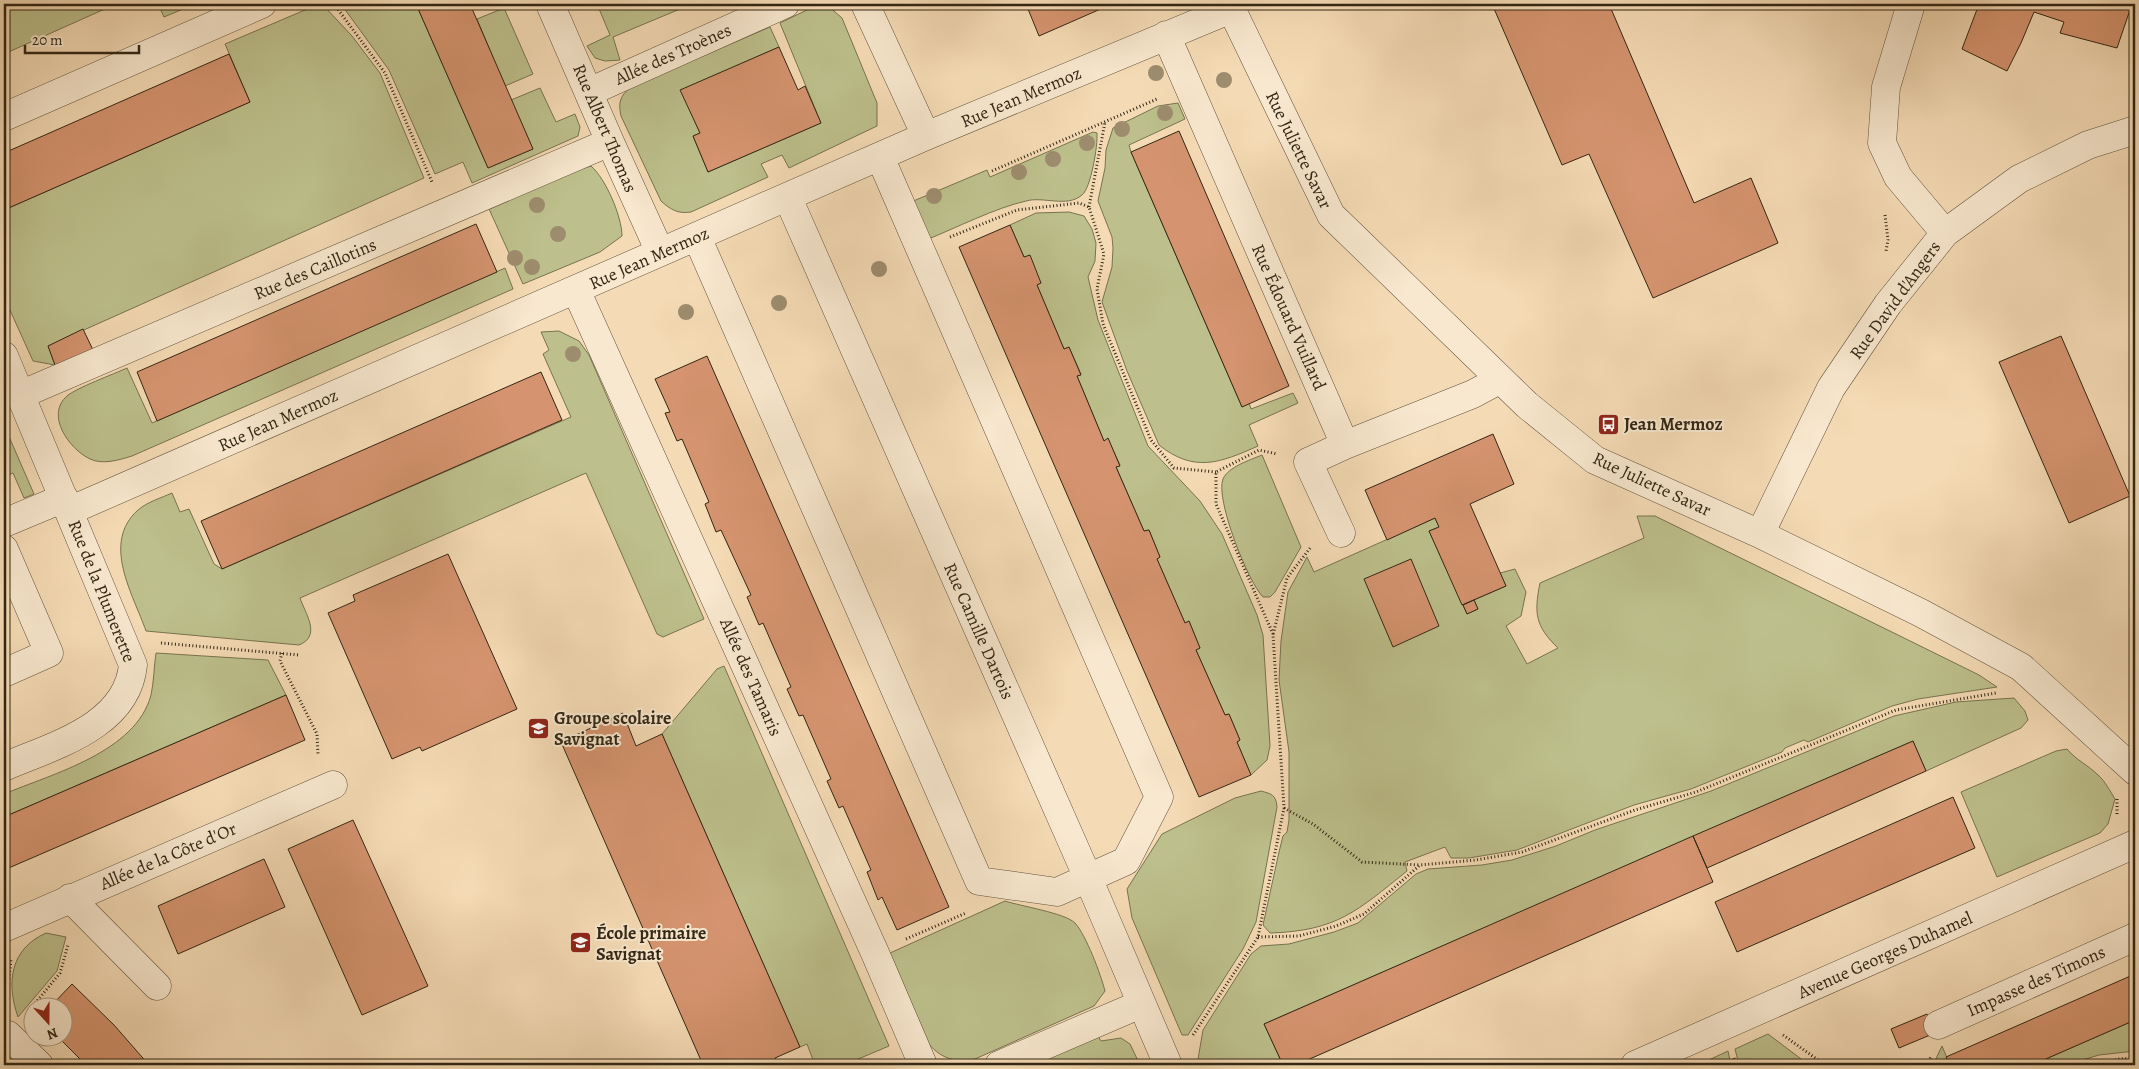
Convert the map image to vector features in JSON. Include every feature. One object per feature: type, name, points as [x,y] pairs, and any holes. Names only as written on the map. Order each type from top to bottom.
[{"type":"street","points":[[4,116],[262,4]]},
{"type":"street","name":"Rue Albert Thomas","points":[[550,4],[660,252]]},
{"type":"street","name":"Allée des Troènes","points":[[589,92],[785,4]]},
{"type":"street","points":[[865,4],[926,136]]},
{"type":"street","points":[[1911,4],[1886,87],[1882,143],[1898,176],[1945,233]]},
{"type":"street","name":"Rue Jean Mermoz","points":[[4,523],[67,505],[576,290],[926,136],[1166,35],[1230,6]]},
{"type":"street","name":"Rue Juliette Savar","points":[[1230,6],[1331,215],[1499,380],[1595,460],[1760,534],[1921,613],[2021,668],[2135,771]]},
{"type":"street","name":"Rue Édouard Vuillard","points":[[1166,35],[1345,445]]},
{"type":"street","name":"Rue David d'Angers","points":[[1760,534],[1831,388],[1888,304],[1945,233],[2019,179],[2088,145],[2135,130]]},
{"type":"street","name":"Rue des Caillotins","points":[[20,395],[610,142]]},
{"type":"street","points":[[697,237],[979,881],[1056,892],[1126,861],[1159,797],[880,157]]},
{"type":"street","name":"Rue Camille Dartois","points":[[788,198],[1088,878],[1168,1065]]},
{"type":"street","name":"Allée des Tamaris","points":[[576,290],[875,953],[923,1065]]},
{"type":"street","name":"Rue de la Plumerette","points":[[4,356],[134,666],[132,681],[118,706],[99,723],[66,740],[4,767]]},
{"type":"street","points":[[1341,533],[1308,462],[1345,445],[1473,394],[1499,380]]},
{"type":"street","points":[[4,549],[49,653],[4,673]]},
{"type":"street","name":"Allée de la Côte d'Or","points":[[8,940],[70,898],[330,786]]},
{"type":"street","name":"Avenue Georges Duhamel","points":[[1635,1065],[2128,833]]},
{"type":"street","points":[[70,898],[157,986]]},
{"type":"street","name":"Impasse des Timons","points":[[1938,1025],[2135,937]]},
{"type":"street","points":[[999,1065],[1141,1004]]},
{"type":"street","points":[[4,1023],[8,1035],[39,1065]]},
{"type":"path","points":[[334,4],[385,73],[430,178]]},
{"type":"path","points":[[992,171],[1155,99],[1192,96]]},
{"type":"path","points":[[1105,122],[1089,207],[1104,254],[1097,289],[1103,324],[1151,440],[1174,468],[1216,472],[1259,450]]},
{"type":"path","points":[[921,249],[1017,210],[1079,203],[1089,207]]},
{"type":"path","points":[[1216,472],[1216,504],[1274,635]]},
{"type":"path","points":[[1188,1043],[1258,937],[1284,808],[1274,635],[1287,578],[1308,548],[1341,533]]},
{"type":"path","points":[[156,643],[299,654]]},
{"type":"path","points":[[282,653],[280,661],[317,734],[316,752],[330,786]]},
{"type":"path","points":[[1284,808],[1313,824],[1362,862],[1420,865],[1476,860],[1522,852],[1635,810],[1696,792],[1896,710],[2000,693]]},
{"type":"path","points":[[2116,792],[2117,817],[2128,833]]},
{"type":"path","points":[[1258,937],[1299,936],[1336,926],[1364,914],[1420,865]]},
{"type":"path","points":[[875,953],[967,913]]},
{"type":"path","points":[[41,996],[60,973],[70,939]]},
{"type":"path","points":[[4,1023],[8,940]]},
{"type":"path","points":[[1780,1033],[1825,1065]]},
{"type":"path","points":[[2092,1065],[2119,1059],[2135,1058]]},
{"type":"green space","points":[[4,4],[116,4],[4,54]]},
{"type":"green space","points":[[158,4],[195,4],[164,17]]},
{"type":"green space","points":[[341,4],[416,4],[488,168],[533,149],[511,100],[540,88],[556,122],[575,114],[580,127],[578,136],[472,183],[463,162],[435,174],[389,70]]},
{"type":"green space","points":[[597,4],[692,4],[613,37],[620,60],[605,61],[595,58],[587,46],[610,35]]},
{"type":"green space","points":[[323,5],[352,36],[380,73],[424,178],[48,346],[55,365],[33,361],[4,297],[4,210],[250,102],[225,44],[312,7]]},
{"type":"green space","points":[[827,5],[842,18],[877,103],[877,126],[789,168],[782,155],[761,164],[768,177],[691,212],[678,212],[661,201],[621,116],[620,103],[624,93],[631,87],[770,27],[779,47],[681,90],[700,133],[693,136],[708,172],[821,123],[780,23],[811,8]]},
{"type":"green space","points":[[504,8],[533,74],[505,86],[477,19]]},
{"type":"green space","points":[[1178,103],[1185,119],[1129,145],[1131,152],[1242,407],[1249,403],[1251,409],[1293,393],[1298,403],[1249,425],[1258,446],[1219,461],[1196,462],[1184,459],[1172,454],[1159,445],[1127,371],[1102,302],[1112,267],[1113,248],[1112,237],[1098,201],[1105,168],[1106,150],[1113,128],[1158,106]]},
{"type":"green space","points":[[1093,132],[1097,133],[1097,139],[1091,175],[1085,191],[1076,199],[1069,201],[1033,200],[1014,204],[926,240],[911,202],[987,170],[990,177]]},
{"type":"green space","points":[[591,166],[597,172],[612,199],[619,219],[622,236],[600,252],[523,284],[489,209],[577,170]]},
{"type":"green space","points":[[1069,212],[1084,216],[1092,229],[1096,243],[1095,261],[1088,277],[1098,320],[1148,446],[1200,501],[1222,534],[1257,615],[1263,635],[1270,746],[1267,760],[1251,775],[1237,742],[1240,740],[1229,714],[1225,715],[1196,650],[1200,648],[1189,621],[1185,623],[1157,559],[1160,557],[1149,530],[1144,531],[1116,467],[1120,465],[1108,439],[1104,441],[1077,376],[1081,374],[1069,347],[1064,349],[1037,285],[1041,283],[1024,257],[1010,225],[1036,213]]},
{"type":"green space","points":[[505,268],[513,289],[132,456],[106,462],[95,461],[74,448],[62,431],[58,412],[67,396],[87,385],[127,368],[152,423]]},
{"type":"green space","points":[[559,331],[579,341],[589,355],[704,619],[663,637],[657,634],[586,473],[300,598],[311,630],[310,636],[306,641],[299,645],[146,631],[128,585],[121,553],[122,538],[127,523],[142,507],[172,493],[180,512],[189,509],[214,564],[222,569],[571,417],[543,354],[549,350],[541,332]]},
{"type":"green space","points":[[7,432],[34,494],[24,498],[13,473],[4,477],[4,433]]},
{"type":"green space","points":[[1262,455],[1301,547],[1275,592],[1270,597],[1263,597],[1249,575],[1228,521],[1222,489],[1223,479],[1230,471],[1240,464]]},
{"type":"green space","points":[[1637,516],[1655,516],[1979,675],[1997,687],[1918,699],[1892,706],[1808,742],[1804,740],[1785,748],[1782,752],[1691,789],[1634,805],[1517,850],[1469,858],[1451,858],[1445,847],[1405,862],[1407,871],[1359,908],[1345,916],[1313,928],[1270,933],[1263,925],[1279,852],[1283,836],[1287,832],[1289,820],[1289,752],[1279,680],[1281,641],[1288,592],[1307,557],[1314,572],[1435,518],[1439,527],[1429,531],[1467,614],[1478,609],[1474,600],[1506,586],[1500,573],[1515,569],[1526,592],[1521,616],[1506,626],[1527,664],[1558,648],[1545,633],[1538,618],[1537,603],[1540,583],[1644,538]]},
{"type":"green space","points":[[156,653],[268,660],[286,695],[4,817],[4,794],[68,769],[90,758],[111,746],[128,732],[142,715],[151,695]]},
{"type":"green space","points":[[724,666],[889,1046],[844,1065],[815,1065],[807,1044],[800,1047],[662,734],[717,669]]},
{"type":"green space","points":[[2014,698],[2025,711],[2028,720],[2021,728],[1926,771],[1913,741],[1264,1024],[1283,1065],[1197,1065],[1203,1030],[1251,954],[1261,946],[1289,944],[1334,932],[1358,923],[1416,874],[1428,869],[1482,865],[1512,860],[1556,846],[1595,830],[1711,791],[1894,716],[1956,702]]},
{"type":"green space","points":[[2067,749],[2101,777],[2115,799],[2108,824],[2100,833],[1997,877],[1961,792],[2056,751]]},
{"type":"green space","points":[[1261,791],[1273,796],[1277,807],[1256,922],[1243,949],[1188,1035],[1182,1035],[1132,918],[1127,889],[1162,834],[1235,798]]},
{"type":"green space","points":[[1005,901],[1062,916],[1075,923],[1097,966],[1105,991],[1094,1006],[975,1059],[950,1059],[939,1053],[929,1044],[890,953]]},
{"type":"green space","points":[[46,933],[66,937],[57,971],[36,996],[22,996],[22,1012],[18,1017],[12,992],[14,968],[25,948]]},
{"type":"green space","points":[[2135,1020],[2135,1051],[2099,1055],[2066,1065],[2032,1065]]},
{"type":"green space","points":[[1768,1034],[1809,1065],[1739,1065],[1735,1049]]},
{"type":"green space","points":[[1098,1036],[1101,1041],[1121,1038],[1130,1044],[1140,1065],[1030,1065]]},
{"type":"green space","points":[[1942,1046],[1950,1065],[1933,1065]]},
{"type":"green space","points":[[1728,1051],[1731,1065],[1698,1065]]},
{"type":"building","points":[[416,4],[470,4],[533,149],[488,168]]},
{"type":"building","points":[[1026,4],[1112,4],[1039,36]]},
{"type":"building","points":[[1492,4],[1609,4],[1694,203],[1751,178],[1778,243],[1653,298],[1589,154],[1562,165]]},
{"type":"building","points":[[1979,4],[2132,4],[2117,48],[2060,33],[2064,22],[2034,12],[2007,71],[1962,49]]},
{"type":"building","points":[[779,47],[798,90],[805,86],[821,123],[708,172],[693,136],[700,133],[680,90]]},
{"type":"building","points":[[229,54],[250,102],[4,210],[4,153]]},
{"type":"building","points":[[1179,131],[1289,386],[1242,407],[1131,152]]},
{"type":"building","points":[[476,224],[497,272],[157,421],[137,372]]},
{"type":"building","points":[[1010,225],[1024,257],[1030,255],[1041,283],[1037,285],[1064,349],[1069,347],[1081,375],[1077,376],[1104,441],[1108,438],[1120,466],[1116,467],[1144,531],[1149,530],[1160,557],[1157,559],[1185,623],[1189,621],[1200,648],[1196,650],[1225,715],[1229,714],[1240,740],[1237,742],[1251,775],[1199,797],[959,247]]},
{"type":"building","points":[[83,329],[93,350],[55,365],[48,346]]},
{"type":"building","points":[[2061,336],[2130,496],[2069,523],[1999,362]]},
{"type":"building","points":[[707,356],[949,907],[897,930],[882,897],[878,900],[867,872],[871,870],[843,806],[839,808],[827,781],[831,779],[803,715],[799,716],[787,689],[791,687],[763,623],[759,625],[747,597],[751,595],[721,530],[716,532],[705,504],[709,502],[682,439],[677,441],[665,413],[670,412],[655,379]]},
{"type":"building","points":[[541,372],[562,420],[222,569],[201,521]]},
{"type":"building","points":[[1493,434],[1514,484],[1470,504],[1506,586],[1462,605],[1429,531],[1439,527],[1435,518],[1387,540],[1365,490]]},
{"type":"building","points":[[448,554],[517,709],[422,751],[420,747],[392,759],[328,613],[355,601],[353,595]]},
{"type":"building","points":[[1411,559],[1439,626],[1393,647],[1364,579]]},
{"type":"building","points":[[1474,600],[1478,609],[1467,614],[1463,605]]},
{"type":"building","points":[[286,695],[305,740],[4,870],[4,817]]},
{"type":"building","points":[[623,713],[636,746],[662,734],[800,1047],[775,1058],[778,1065],[703,1065],[561,742]]},
{"type":"building","points":[[1913,741],[1926,771],[1707,868],[1693,836]]},
{"type":"building","points":[[1953,797],[1975,848],[1737,952],[1715,902]]},
{"type":"building","points":[[353,820],[428,986],[362,1015],[288,849]]},
{"type":"building","points":[[1693,836],[1713,882],[1296,1065],[1283,1065],[1264,1024]]},
{"type":"building","points":[[264,859],[285,907],[178,954],[158,906]]},
{"type":"building","points":[[2135,974],[2135,1020],[2032,1065],[1950,1065],[1946,1057]]},
{"type":"building","points":[[72,984],[114,1025],[149,1065],[86,1065],[67,1046],[72,1046],[72,996],[61,996]]},
{"type":"building","points":[[1927,1014],[1935,1033],[1899,1048],[1891,1029]]},
{"type":"place","name":"Jean Mermoz","points":[[1608,424]]},
{"type":"place","name":"Groupe scolaire Savignat","points":[[538,728]]},
{"type":"place","name":"École primaire Savignat","points":[[580,943]]}]
